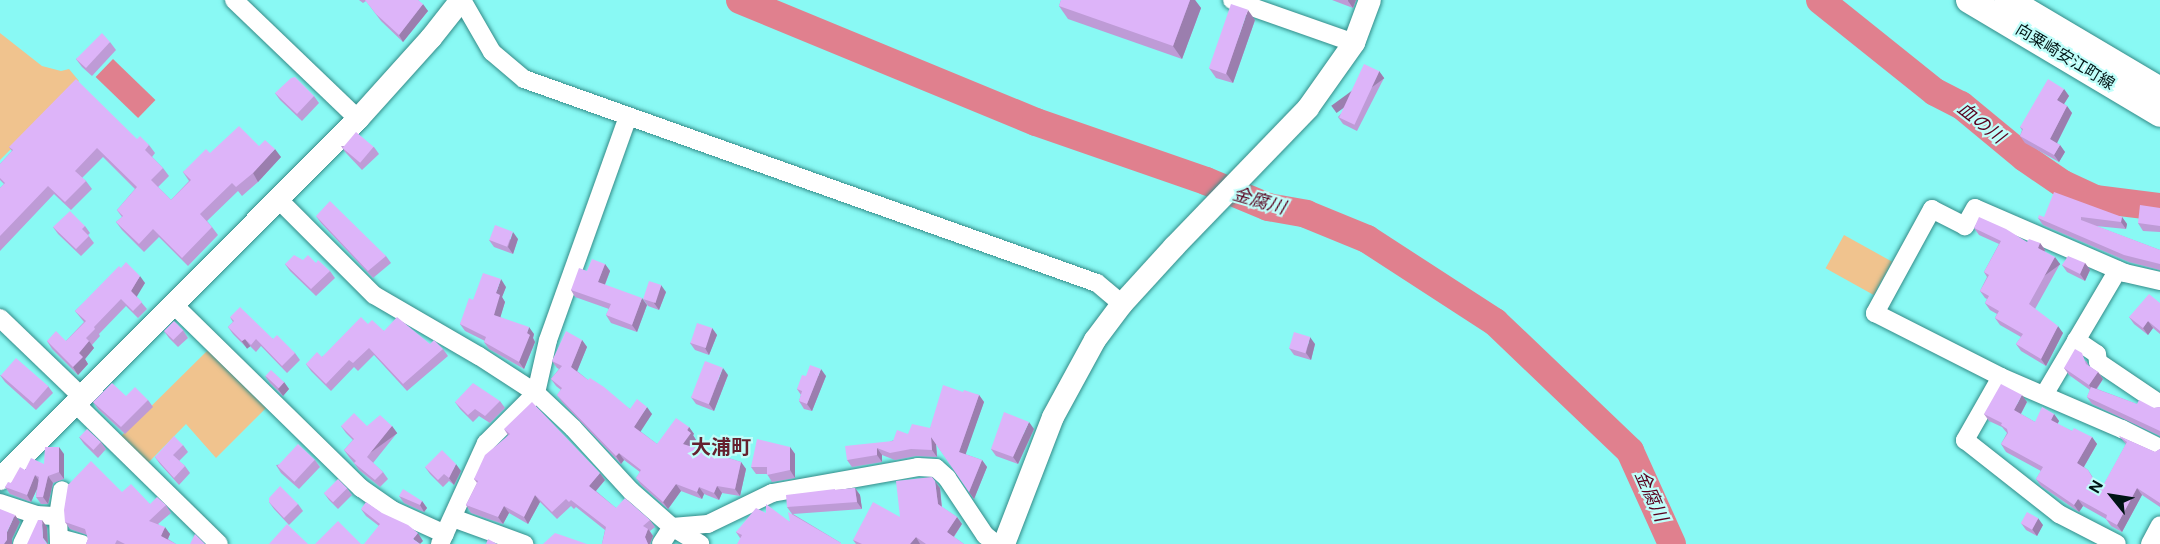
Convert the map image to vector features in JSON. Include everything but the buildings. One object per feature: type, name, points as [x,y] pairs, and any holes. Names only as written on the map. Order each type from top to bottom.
[{"type":"main road","name":"向粟崎安江町線","points":[[1988,2],[2160,90]]},
{"type":"main road","name":"向粟崎安江町線","points":[[1988,2],[2160,114]]},
{"type":"street","points":[[234,0],[358,119]]},
{"type":"street","points":[[0,478],[358,119],[431,38],[461,0],[492,52],[524,79],[1097,283],[1122,304]]},
{"type":"street","points":[[1232,0],[1354,43]]},
{"type":"street","points":[[1004,544],[1053,417],[1095,340],[1122,304],[1308,108],[1354,43],[1370,0]]},
{"type":"street","points":[[446,532],[486,443],[536,393],[548,340],[628,117]]},
{"type":"street","points":[[278,199],[374,296],[469,350],[536,393],[573,428],[631,491],[672,527],[700,544]]},
{"type":"street","points":[[2160,281],[2118,270],[1975,208],[1965,226],[1932,209],[1875,313],[2001,377],[2160,448]]},
{"type":"street","points":[[2044,395],[2118,270]]},
{"type":"street","points":[[174,305],[361,488],[392,510],[446,532],[524,544]]},
{"type":"street","points":[[0,318],[219,544]]},
{"type":"street","points":[[2076,340],[2097,354],[2098,362],[2160,404]]},
{"type":"street","points":[[2001,377],[1965,440],[2059,514],[2117,544]]},
{"type":"street","points":[[672,527],[708,524],[772,493],[918,467],[936,468],[947,478],[985,535],[996,544]]},
{"type":"street","points":[[62,490],[58,516],[59,541],[82,544]]},
{"type":"street","points":[[0,503],[36,515],[58,516]]},
{"type":"street","points":[[22,544],[36,515]]},
{"type":"street","points":[[2150,544],[2160,525]]},
{"type":"street","points":[[661,544],[672,527]]},
{"type":"shaded area","points":[[0,33],[42,66],[61,71],[69,69],[79,81],[0,160]]},
{"type":"shaded area","points":[[113,59],[155,100],[138,118],[96,77]]},
{"type":"shaded area","points":[[1844,235],[1892,262],[1874,295],[1826,268]]},
{"type":"shaded area","points":[[208,350],[266,408],[216,458],[186,424],[147,464],[120,437]]},
{"type":"waterway","name":"金腐川","points":[[740,0],[1036,122],[1206,181],[1268,207],[1306,214],[1367,239],[1495,322],[1630,451],[1672,544]]},
{"type":"waterway","name":"血の川","points":[[1820,0],[1935,92],[1961,105],[2025,158],[2063,184],[2095,199],[2160,207]]},
{"type":"district","name":"大浦町","points":[[721,447]]}]
